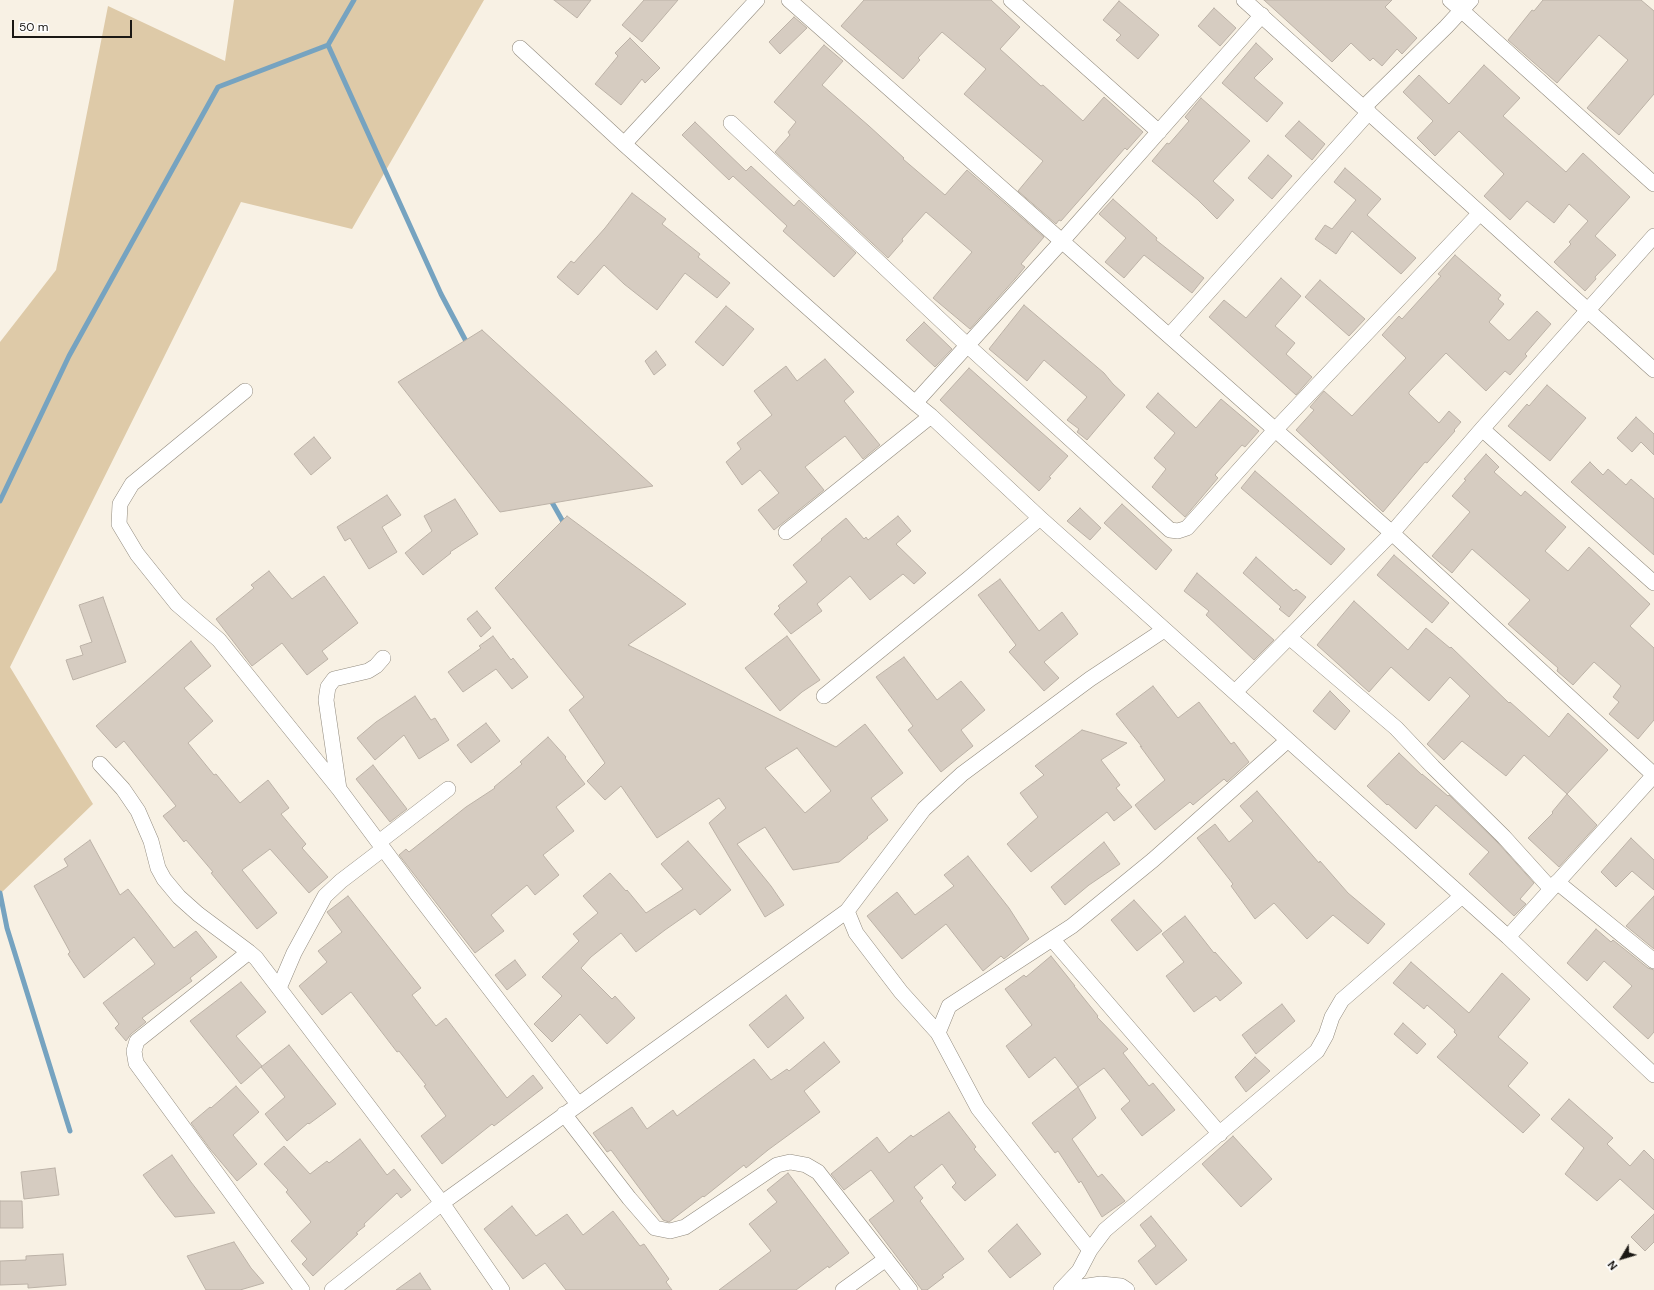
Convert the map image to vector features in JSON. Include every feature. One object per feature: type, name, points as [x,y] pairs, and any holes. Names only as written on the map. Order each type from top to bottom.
[{"type":"street","points":[[624,144],[757,0]]},
{"type":"street","points":[[789,0],[1392,534],[1654,775],[1508,937]]},
{"type":"street","points":[[1011,0],[1159,132]]},
{"type":"street","points":[[1244,0],[1654,370]]},
{"type":"street","points":[[1450,0],[1467,5],[1654,184]]},
{"type":"street","points":[[1169,336],[1366,109],[1467,5]]},
{"type":"street","points":[[915,404],[1262,16]]},
{"type":"street","points":[[520,48],[624,144],[915,404],[931,416],[1040,518],[1164,630],[1508,937],[1654,1075]]},
{"type":"street","points":[[731,123],[967,345],[1170,530],[1178,531],[1186,528],[1275,430],[1480,212]]},
{"type":"street","points":[[1235,692],[1392,534],[1482,429],[1654,236]]},
{"type":"street","points":[[245,391],[132,484],[120,504],[119,524],[137,554],[177,604],[219,640],[338,788],[578,1104]]},
{"type":"street","points":[[786,532],[931,416]]},
{"type":"street","points":[[1482,429],[1654,583]]},
{"type":"street","points":[[824,696],[968,579],[1040,518]]},
{"type":"street","points":[[332,1290],[442,1203],[847,911],[924,809],[962,774],[1090,679],[1164,630]]},
{"type":"street","points":[[1289,637],[1396,728],[1433,767],[1554,886],[1654,961]]},
{"type":"street","points":[[338,788],[326,700],[328,687],[334,679],[368,671],[376,666],[383,658]]},
{"type":"street","points":[[938,1033],[950,1006],[1072,926],[1153,860],[1288,740]]},
{"type":"street","points":[[100,764],[123,789],[138,811],[151,840],[158,868],[164,879],[179,897],[198,914],[256,958],[442,1203],[502,1290]]},
{"type":"street","points":[[279,988],[294,953],[325,896],[340,881],[448,789]]},
{"type":"street","points":[[1061,1290],[1079,1271],[1090,1250],[1105,1230],[1317,1051],[1326,1035],[1332,1017],[1342,1000],[1462,896]]},
{"type":"street","points":[[847,911],[856,933],[902,992],[938,1033],[978,1108],[1090,1250]]},
{"type":"street","points":[[1052,939],[1220,1134]]},
{"type":"street","points":[[250,952],[137,1041],[134,1051],[136,1063],[302,1290]]},
{"type":"street","points":[[564,1114],[629,1198],[655,1228],[670,1231],[685,1226],[777,1165],[790,1162],[806,1165],[818,1172],[910,1290]]},
{"type":"street","points":[[843,1290],[886,1259]]},
{"type":"street","points":[[1061,1290],[1101,1284],[1121,1286],[1127,1290]]},
{"type":"shaded area","points":[[234,0],[484,0],[352,229],[241,202],[10,667],[93,804],[0,894],[0,342],[56,270],[108,6],[225,61]]},
{"type":"building","points":[[554,0],[591,0],[577,18]]},
{"type":"building","points":[[644,0],[678,0],[642,42],[622,25]]},
{"type":"building","points":[[864,0],[991,0],[1020,27],[1000,49],[1041,86],[1043,85],[1083,121],[1104,97],[1143,132],[1127,150],[1125,148],[1061,221],[1059,220],[1056,224],[1018,191],[1043,161],[964,94],[986,69],[942,32],[918,58],[920,60],[903,79],[841,26]]},
{"type":"building","points":[[1264,0],[1392,0],[1385,7],[1417,38],[1402,54],[1397,49],[1382,66],[1373,58],[1370,61],[1351,43],[1332,62]]},
{"type":"building","points":[[1543,0],[1641,0],[1654,11],[1654,94],[1619,135],[1587,108],[1628,60],[1599,35],[1557,83],[1508,40],[1532,10],[1534,11]]},
{"type":"building","points":[[1119,1],[1159,35],[1138,59],[1116,40],[1121,35],[1103,20]]},
{"type":"building","points":[[1214,8],[1236,28],[1220,46],[1198,26]]},
{"type":"building","points":[[794,17],[807,28],[780,54],[769,42]]},
{"type":"building","points":[[630,38],[660,68],[645,83],[642,79],[621,105],[595,84],[618,56],[615,53]]},
{"type":"building","points":[[1256,43],[1273,59],[1254,78],[1283,103],[1267,122],[1222,83]]},
{"type":"building","points":[[824,45],[843,61],[822,85],[869,126],[904,158],[903,159],[945,195],[967,170],[1044,237],[1021,264],[1025,267],[970,329],[933,298],[972,252],[926,212],[902,239],[903,241],[888,258],[775,152],[790,135],[788,132],[796,122],[774,102]]},
{"type":"building","points":[[1484,65],[1520,98],[1503,116],[1566,172],[1583,153],[1630,197],[1595,236],[1616,255],[1595,277],[1596,279],[1585,291],[1554,262],[1571,244],[1569,242],[1588,221],[1569,204],[1554,223],[1527,201],[1510,220],[1484,196],[1504,174],[1459,131],[1435,156],[1417,138],[1433,121],[1403,92],[1419,75],[1449,104]]},
{"type":"building","points":[[1201,98],[1250,141],[1213,181],[1234,200],[1217,219],[1198,200],[1152,161],[1167,143],[1169,144],[1189,121],[1185,117]]},
{"type":"building","points":[[1299,121],[1325,144],[1312,160],[1285,136]]},
{"type":"building","points":[[695,122],[746,171],[751,166],[794,206],[799,200],[856,253],[834,277],[783,231],[787,226],[733,176],[729,180],[682,135]]},
{"type":"building","points":[[1268,155],[1292,176],[1272,199],[1248,178]]},
{"type":"building","points":[[1345,168],[1381,199],[1367,215],[1416,258],[1401,274],[1352,231],[1336,254],[1315,239],[1325,225],[1332,229],[1356,200],[1334,182]]},
{"type":"building","points":[[632,193],[666,219],[662,224],[700,254],[698,257],[730,283],[717,298],[685,273],[657,310],[624,284],[604,265],[578,295],[557,277],[571,261],[574,263],[605,228]]},
{"type":"building","points":[[1113,199],[1157,238],[1156,240],[1204,278],[1192,293],[1144,255],[1124,278],[1105,262],[1126,238],[1099,214]]},
{"type":"building","points":[[1455,255],[1501,295],[1498,299],[1504,304],[1489,322],[1508,340],[1510,340],[1537,311],[1551,324],[1525,354],[1527,356],[1510,375],[1505,371],[1486,391],[1446,353],[1409,392],[1409,394],[1439,423],[1449,411],[1461,422],[1454,430],[1455,431],[1427,463],[1425,462],[1383,512],[1296,430],[1314,410],[1310,407],[1324,391],[1352,416],[1406,358],[1382,335],[1399,316],[1402,319],[1441,276],[1438,274]]},
{"type":"building","points":[[1281,278],[1301,296],[1275,326],[1295,343],[1286,354],[1312,377],[1296,395],[1209,317],[1224,300],[1246,318]]},
{"type":"building","points":[[1320,280],[1365,319],[1349,336],[1305,297]]},
{"type":"building","points":[[1024,305],[1104,373],[1125,395],[1087,440],[1077,432],[1079,429],[1067,420],[1087,397],[1044,360],[1027,381],[989,349]]},
{"type":"building","points":[[726,306],[754,329],[723,366],[695,342]]},
{"type":"building","points":[[924,322],[952,349],[935,367],[906,340]]},
{"type":"building","points":[[482,330],[653,486],[500,512],[398,382]]},
{"type":"building","points":[[656,351],[666,365],[654,375],[645,361]]},
{"type":"building","points":[[825,359],[854,392],[844,401],[880,445],[863,459],[845,436],[805,467],[824,490],[774,530],[758,510],[779,493],[760,470],[742,485],[726,462],[741,449],[737,443],[772,415],[754,391],[786,366],[797,381]]},
{"type":"building","points":[[969,368],[1068,456],[1049,477],[1051,478],[1039,491],[940,400]]},
{"type":"building","points":[[1547,385],[1586,418],[1550,461],[1508,426],[1527,404],[1529,406]]},
{"type":"building","points":[[1158,393],[1196,428],[1221,399],[1259,431],[1245,447],[1242,445],[1215,475],[1218,478],[1185,517],[1152,487],[1166,469],[1154,458],[1175,433],[1146,407]]},
{"type":"building","points":[[1636,417],[1654,434],[1654,455],[1641,442],[1632,452],[1617,438]]},
{"type":"building","points":[[314,437],[331,458],[311,475],[294,454]]},
{"type":"building","points":[[1486,454],[1499,467],[1494,472],[1521,496],[1525,491],[1566,527],[1545,551],[1568,571],[1589,547],[1650,604],[1630,626],[1654,648],[1654,720],[1638,739],[1609,714],[1619,702],[1613,697],[1621,686],[1594,662],[1573,685],[1557,671],[1558,668],[1508,624],[1530,600],[1472,549],[1452,573],[1432,556],[1470,512],[1452,496],[1466,480],[1464,479]]},
{"type":"building","points":[[1590,462],[1603,475],[1608,469],[1626,485],[1631,479],[1654,499],[1654,555],[1571,482]]},
{"type":"building","points":[[1255,471],[1345,549],[1331,565],[1241,488]]},
{"type":"building","points":[[387,495],[401,515],[382,527],[397,552],[369,569],[350,538],[345,541],[337,527]]},
{"type":"building","points":[[455,499],[478,534],[450,552],[451,553],[423,575],[405,553],[432,531],[424,516]]},
{"type":"building","points":[[1122,504],[1172,550],[1156,570],[1104,523]]},
{"type":"building","points":[[1080,508],[1101,528],[1090,540],[1067,521]]},
{"type":"building","points":[[567,516],[686,604],[628,645],[836,747],[865,724],[903,773],[871,798],[888,820],[839,862],[793,870],[765,827],[737,844],[771,886],[784,905],[765,917],[709,823],[726,808],[719,798],[657,838],[621,786],[605,800],[587,781],[605,763],[569,710],[584,697],[495,588]],"holes":[[[797,748],[831,791],[805,813],[765,768]]]},
{"type":"building","points":[[898,516],[911,531],[896,544],[926,573],[914,584],[903,574],[870,600],[850,576],[817,604],[822,611],[791,634],[774,614],[780,608],[778,606],[807,582],[793,565],[846,518],[864,539],[866,537],[868,540]]},
{"type":"building","points":[[1394,555],[1449,603],[1432,623],[1377,575]]},
{"type":"building","points":[[1256,557],[1294,591],[1296,589],[1306,597],[1289,617],[1279,609],[1281,607],[1243,573]]},
{"type":"building","points":[[269,571],[292,599],[324,576],[358,623],[322,651],[328,659],[307,675],[282,643],[252,666],[216,619],[254,588],[251,585]]},
{"type":"building","points":[[1197,573],[1274,640],[1254,660],[1206,615],[1209,611],[1184,591]]},
{"type":"building","points":[[1000,579],[1039,631],[1062,612],[1078,634],[1044,662],[1059,678],[1044,691],[1009,652],[1016,645],[978,595]]},
{"type":"building","points":[[103,597],[126,662],[73,680],[66,660],[83,655],[80,646],[92,642],[79,605]]},
{"type":"building","points":[[1354,601],[1408,650],[1426,628],[1450,648],[1451,647],[1509,703],[1510,702],[1549,737],[1568,713],[1608,750],[1567,794],[1524,755],[1506,776],[1462,741],[1444,760],[1427,744],[1470,696],[1450,677],[1429,701],[1391,667],[1369,692],[1317,645]]},
{"type":"building","points":[[477,611],[491,628],[481,637],[467,619]]},
{"type":"building","points":[[493,636],[511,660],[513,658],[528,677],[512,689],[496,669],[463,692],[448,672],[481,648],[479,646]]},
{"type":"building","points":[[787,636],[820,680],[802,692],[780,711],[745,668]]},
{"type":"building","points":[[191,641],[211,666],[184,688],[213,721],[188,743],[214,775],[216,774],[240,803],[268,780],[289,808],[281,814],[306,844],[302,848],[328,877],[309,893],[270,849],[242,870],[277,913],[257,929],[211,873],[213,872],[186,840],[184,842],[163,816],[176,806],[124,741],[116,748],[96,726]]},
{"type":"building","points":[[904,657],[937,700],[961,681],[985,710],[961,730],[973,746],[941,772],[908,730],[913,726],[876,677]]},
{"type":"building","points":[[1153,686],[1178,718],[1199,702],[1231,744],[1234,742],[1249,762],[1227,782],[1224,779],[1193,805],[1190,802],[1155,830],[1135,805],[1165,780],[1140,746],[1142,747],[1116,714]]},
{"type":"building","points":[[1330,691],[1350,711],[1335,730],[1313,711]]},
{"type":"building","points":[[415,696],[431,720],[435,718],[449,740],[419,759],[404,735],[375,760],[357,738],[376,722]]},
{"type":"building","points":[[486,723],[500,741],[471,763],[457,745]]},
{"type":"building","points":[[1082,730],[1127,743],[1101,760],[1120,785],[1116,788],[1132,807],[1114,821],[1107,812],[1031,872],[1007,844],[1038,817],[1020,793],[1044,775],[1035,766]]},
{"type":"building","points":[[548,737],[566,757],[565,758],[585,784],[556,807],[574,831],[543,855],[559,875],[535,895],[527,885],[491,915],[504,931],[475,953],[399,855],[406,849],[409,852],[466,807],[495,788],[494,787],[522,764],[520,762]]},
{"type":"building","points":[[1399,753],[1422,775],[1448,796],[1449,795],[1498,843],[1534,883],[1520,899],[1526,904],[1514,916],[1469,874],[1489,852],[1436,805],[1416,829],[1367,786]]},
{"type":"building","points":[[373,765],[407,809],[390,822],[356,779]]},
{"type":"building","points":[[1257,791],[1319,863],[1320,861],[1348,893],[1385,924],[1368,944],[1333,915],[1307,939],[1274,903],[1255,919],[1231,886],[1233,884],[1197,838],[1215,824],[1229,842],[1253,821],[1240,806]]},
{"type":"building","points":[[1567,794],[1597,825],[1559,867],[1528,838],[1553,813],[1552,812]]},
{"type":"building","points":[[1631,838],[1654,860],[1654,890],[1632,871],[1616,887],[1601,872]]},
{"type":"building","points":[[90,840],[120,895],[128,889],[174,948],[196,931],[217,957],[190,978],[192,981],[142,1018],[146,1022],[131,1034],[126,1041],[115,1028],[119,1024],[103,1003],[155,964],[134,937],[84,978],[68,954],[70,952],[34,886],[68,866],[64,859]]},
{"type":"building","points":[[688,841],[731,890],[700,915],[695,909],[636,952],[621,933],[591,957],[581,968],[612,999],[615,996],[635,1018],[607,1044],[580,1014],[552,1042],[534,1024],[562,996],[542,977],[579,941],[573,934],[598,913],[583,896],[610,873],[626,891],[627,890],[646,913],[683,889],[661,864]]},
{"type":"building","points":[[1104,842],[1120,864],[1089,885],[1065,905],[1051,887]]},
{"type":"building","points":[[968,856],[1009,908],[1029,939],[1004,959],[1001,956],[983,971],[946,924],[902,959],[867,916],[897,892],[915,915],[954,886],[944,875]]},
{"type":"building","points":[[348,896],[421,988],[412,995],[436,1026],[446,1018],[507,1098],[533,1075],[543,1088],[494,1126],[492,1124],[442,1164],[421,1136],[446,1116],[424,1086],[426,1085],[399,1051],[397,1052],[351,992],[322,1015],[299,986],[327,962],[318,951],[342,932],[327,912]]},
{"type":"building","points":[[1654,896],[1654,949],[1626,926]]},
{"type":"building","points":[[1134,900],[1162,931],[1137,951],[1111,920]]},
{"type":"building","points":[[1185,916],[1214,953],[1215,952],[1242,983],[1220,1001],[1216,996],[1194,1012],[1166,976],[1184,962],[1162,934]]},
{"type":"building","points":[[1596,929],[1611,942],[1613,940],[1648,968],[1654,970],[1654,1032],[1648,1039],[1613,1007],[1632,986],[1604,961],[1587,981],[1567,963]]},
{"type":"building","points":[[1051,956],[1098,1016],[1097,1017],[1128,1049],[1123,1053],[1149,1086],[1153,1083],[1175,1110],[1142,1136],[1121,1109],[1130,1101],[1104,1068],[1078,1087],[1055,1057],[1029,1078],[1006,1046],[1032,1025],[1005,989],[1024,975],[1026,977]]},
{"type":"building","points":[[515,960],[526,975],[507,990],[495,975]]},
{"type":"building","points":[[1411,962],[1469,1013],[1502,973],[1530,999],[1498,1037],[1528,1063],[1508,1086],[1540,1115],[1523,1133],[1437,1057],[1457,1035],[1454,1032],[1455,1030],[1427,1005],[1424,1009],[1393,983]]},
{"type":"building","points":[[241,982],[266,1012],[236,1036],[262,1066],[241,1084],[190,1021]]},
{"type":"building","points":[[786,995],[804,1018],[768,1048],[749,1025]]},
{"type":"building","points":[[1282,1004],[1295,1021],[1256,1054],[1242,1035]]},
{"type":"building","points":[[1403,1023],[1426,1044],[1417,1054],[1394,1034]]},
{"type":"building","points":[[824,1042],[840,1062],[804,1091],[820,1112],[746,1168],[744,1165],[704,1197],[703,1196],[669,1222],[663,1220],[611,1150],[607,1152],[593,1133],[632,1107],[647,1129],[673,1110],[677,1116],[754,1059],[771,1080],[787,1069],[789,1071]]},
{"type":"building","points":[[289,1045],[336,1104],[309,1124],[308,1123],[287,1141],[265,1114],[285,1097],[261,1067]]},
{"type":"building","points":[[1255,1057],[1270,1071],[1246,1092],[1235,1077]]},
{"type":"building","points":[[236,1086],[259,1112],[233,1135],[257,1164],[237,1181],[210,1149],[191,1123]]},
{"type":"building","points":[[1078,1087],[1096,1118],[1072,1139],[1098,1177],[1102,1174],[1125,1201],[1102,1217],[1081,1181],[1079,1183],[1058,1151],[1055,1153],[1032,1123]]},
{"type":"building","points":[[1569,1099],[1613,1138],[1607,1144],[1630,1166],[1644,1150],[1654,1160],[1654,1210],[1620,1179],[1597,1201],[1565,1174],[1584,1148],[1551,1119]]},
{"type":"building","points":[[949,1112],[976,1147],[974,1149],[996,1175],[965,1201],[952,1187],[956,1183],[942,1164],[914,1187],[923,1198],[920,1201],[964,1259],[942,1275],[944,1277],[927,1290],[922,1290],[869,1220],[894,1201],[871,1170],[844,1190],[831,1174],[877,1137],[889,1153],[911,1135],[913,1137]]},
{"type":"building","points":[[1233,1136],[1272,1179],[1241,1207],[1202,1164]]},
{"type":"building","points":[[360,1139],[387,1175],[394,1169],[411,1190],[401,1198],[397,1193],[364,1224],[365,1226],[356,1233],[358,1234],[313,1276],[302,1264],[307,1259],[291,1241],[311,1222],[286,1192],[288,1190],[264,1164],[284,1146],[310,1174],[327,1161],[329,1163]]},
{"type":"building","points":[[172,1155],[215,1213],[175,1217],[160,1198],[143,1175]]},
{"type":"building","points":[[55,1168],[59,1195],[24,1199],[21,1172]]},
{"type":"building","points":[[788,1173],[849,1253],[829,1268],[828,1266],[796,1290],[719,1290],[771,1251],[749,1224],[777,1202],[767,1190]]},
{"type":"building","points":[[0,1201],[22,1201],[23,1228],[0,1228]]},
{"type":"building","points":[[512,1206],[536,1236],[567,1214],[583,1235],[613,1211],[640,1246],[644,1244],[669,1279],[666,1282],[672,1290],[566,1290],[545,1263],[523,1279],[484,1229]]},
{"type":"building","points":[[1654,1214],[1654,1242],[1645,1251],[1631,1237]]},
{"type":"building","points":[[1151,1216],[1187,1260],[1156,1285],[1138,1261],[1156,1246],[1140,1225]]},
{"type":"building","points":[[1017,1224],[1041,1254],[1010,1278],[988,1251]]},
{"type":"building","points":[[234,1242],[251,1268],[264,1283],[240,1290],[206,1290],[187,1256]]},
{"type":"building","points":[[63,1254],[66,1285],[28,1288],[28,1284],[0,1285],[0,1261],[26,1260],[26,1256]]},
{"type":"building","points":[[420,1273],[431,1290],[396,1290]]},
{"type":"waterway","points":[[0,501],[69,356],[218,87],[328,45],[354,0]]},
{"type":"waterway","points":[[328,45],[441,294],[468,345]]},
{"type":"waterway","points":[[549,497],[566,527]]},
{"type":"waterway","points":[[0,893],[7,928],[70,1131]]}]
